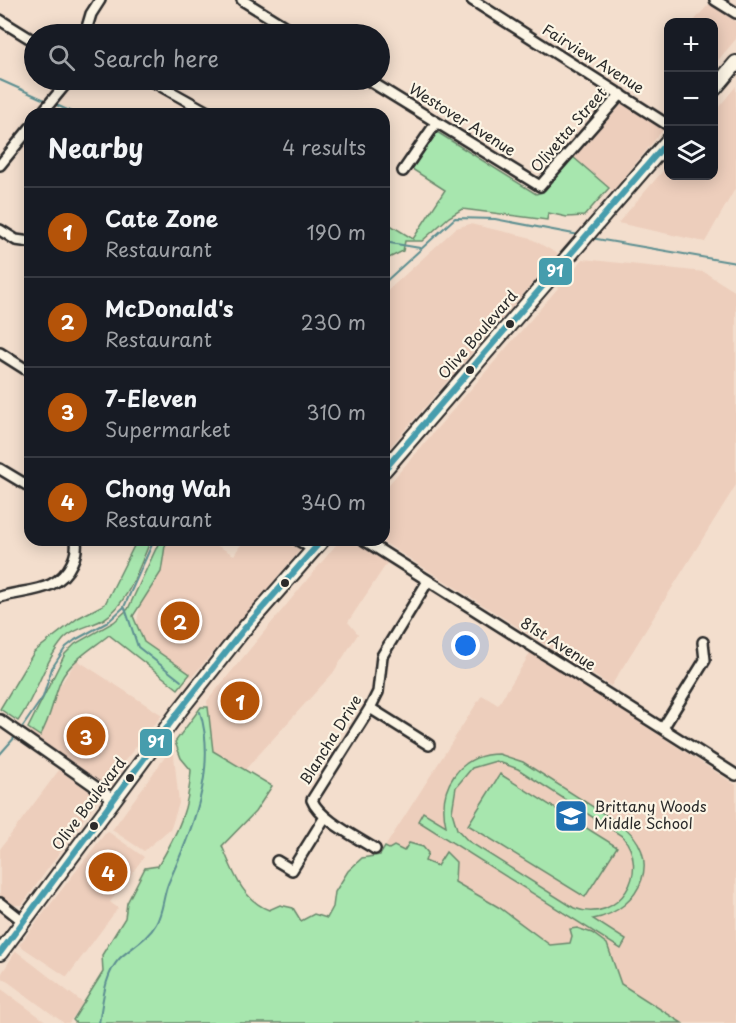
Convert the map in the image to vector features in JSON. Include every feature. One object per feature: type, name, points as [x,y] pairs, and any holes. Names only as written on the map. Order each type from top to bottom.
[{"type":"main road","points":[[718,84],[736,63]]},
{"type":"main road","name":"Olive Boulevard","points":[[390,463],[664,147]]},
{"type":"main road","name":"Olive Boulevard","points":[[0,953],[113,799],[234,641],[317,546]]},
{"type":"street","points":[[88,24],[100,0]]},
{"type":"street","points":[[242,0],[281,24]]},
{"type":"street","name":"Fairview Avenue","points":[[472,0],[664,121]]},
{"type":"street","points":[[715,0],[736,13]]},
{"type":"street","points":[[0,20],[24,35]]},
{"type":"street","points":[[46,108],[60,90]]},
{"type":"street","points":[[168,90],[200,108]]},
{"type":"street","name":"Westover Avenue","points":[[384,90],[540,186]]},
{"type":"street","name":"Olivetta Street","points":[[540,186],[621,94]]},
{"type":"street","points":[[403,171],[436,123]]},
{"type":"street","points":[[0,165],[24,135]]},
{"type":"street","points":[[0,230],[16,240],[24,241]]},
{"type":"street","points":[[0,353],[24,368]]},
{"type":"street","points":[[0,469],[24,484]]},
{"type":"street","points":[[0,597],[43,589],[61,579],[75,556],[76,546]]},
{"type":"street","name":"81st Avenue","points":[[374,546],[736,775]]},
{"type":"street","name":"Blancha Drive","points":[[325,816],[315,808],[312,800],[370,708],[378,692],[382,656],[428,580]]},
{"type":"street","points":[[663,728],[705,660],[703,642]]},
{"type":"street","points":[[370,708],[429,745]]},
{"type":"street","points":[[0,720],[113,799]]},
{"type":"street","points":[[277,861],[292,870],[325,816],[375,849]]},
{"type":"street","points":[[0,903],[23,921]]},
{"type":"shaded area","points":[[709,4],[736,22],[736,39],[718,60],[718,18],[697,18]]},
{"type":"shaded area","points":[[736,86],[736,187],[705,242],[618,223],[664,170],[664,180],[718,180],[718,108]]},
{"type":"shaded area","points":[[623,102],[663,130],[613,191],[573,157]]},
{"type":"shaded area","points":[[470,224],[528,237],[558,254],[390,447],[390,288],[456,228]]},
{"type":"shaded area","points":[[583,259],[704,272],[736,292],[736,485],[611,686],[389,546],[390,483]]},
{"type":"shaded area","points":[[165,546],[218,546],[234,555],[240,546],[294,546],[300,550],[192,677],[143,644],[136,627],[140,606]]},
{"type":"shaded area","points":[[335,546],[360,546],[387,563],[348,622],[358,634],[333,673],[242,773],[213,753],[207,701]]},
{"type":"shaded area","name":"Brittany Woods Middle School","points":[[531,652],[736,785],[736,1023],[665,1023],[385,847],[482,695],[498,705]]},
{"type":"shaded area","points":[[77,660],[162,715],[105,785],[29,732]]},
{"type":"shaded area","points":[[173,746],[179,803],[171,828],[144,851],[112,830]]},
{"type":"shaded area","points":[[59,770],[92,793],[97,800],[22,905],[11,905],[0,896],[0,849]]},
{"type":"shaded area","points":[[107,831],[144,857],[110,902],[118,908],[67,977],[19,945]]},
{"type":"shaded area","points":[[16,951],[83,1003],[69,1023],[64,1023],[0,976]]},
{"type":"shaded area","points":[[0,988],[48,1023],[0,1023]]},
{"type":"green space","points":[[437,132],[536,194],[543,192],[573,157],[609,188],[584,216],[567,217],[548,213],[547,220],[462,209],[449,217],[422,241],[405,241],[403,251],[390,258],[390,225],[413,239],[445,190],[412,169]]},
{"type":"green space","points":[[134,546],[148,546],[127,594],[113,612],[104,619],[67,636],[56,649],[18,721],[0,709],[34,652],[78,618],[105,604]]},
{"type":"green space","points":[[157,546],[165,546],[161,572],[133,616],[144,642],[190,674],[178,689],[109,635],[76,661],[65,673],[40,736],[28,728],[65,654],[75,644],[114,622],[128,609]]},
{"type":"green space","points":[[201,707],[208,707],[213,751],[272,786],[255,812],[222,846],[245,892],[260,905],[269,910],[280,905],[293,908],[301,921],[314,914],[327,918],[333,907],[335,892],[348,871],[362,858],[380,855],[385,847],[389,849],[394,846],[404,851],[409,843],[423,847],[428,853],[425,861],[437,866],[446,852],[456,862],[455,882],[500,908],[550,945],[570,943],[572,936],[570,929],[577,928],[592,933],[607,944],[621,984],[682,1023],[76,1023],[73,1020],[103,972],[102,955],[125,918],[127,903],[145,868],[158,866],[181,820],[188,796],[191,770],[181,758],[175,742]]},
{"type":"green space","points":[[499,754],[523,762],[620,824],[634,837],[642,851],[644,865],[642,880],[635,893],[624,905],[610,914],[593,919],[626,940],[621,949],[418,821],[423,812],[446,826],[445,799],[454,776],[462,767],[485,756]],"holes":[[[496,761],[518,769],[622,836],[630,850],[633,864],[632,878],[626,891],[617,902],[605,909],[590,911],[574,908],[468,841],[457,829],[452,812],[456,787],[472,768]]]},
{"type":"green space","points":[[500,774],[617,847],[585,897],[468,825]]},
{"type":"waterway","points":[[0,80],[47,101]]},
{"type":"waterway","points":[[52,103],[63,108]]},
{"type":"waterway","points":[[390,278],[455,218],[495,219],[579,235]]},
{"type":"waterway","points":[[591,238],[736,263]]},
{"type":"waterway","points":[[390,243],[420,248]]},
{"type":"waterway","points":[[19,732],[43,697],[52,668],[66,647],[108,622],[124,607],[151,546]]},
{"type":"waterway","points":[[125,608],[138,647],[181,681]]},
{"type":"waterway","points":[[99,1023],[105,989],[111,972],[120,958],[144,938],[156,924],[168,884],[193,822],[204,779],[206,756],[205,734],[200,712]]},
{"type":"waterway","points":[[0,754],[16,736]]},
{"type":"transit line","name":"91","points":[[390,463],[664,146]]},
{"type":"transit line","name":"91","points":[[0,953],[180,710],[244,629],[317,546]]},
{"type":"place","name":"McDonald's","points":[[180,621]]},
{"type":"place","name":"Cate Zone","points":[[240,701]]},
{"type":"place","name":"7-Eleven","points":[[86,736]]},
{"type":"place","name":"Brittany Woods Middle School","points":[[571,816]]},
{"type":"place","name":"Chong Wah","points":[[108,872]]}]
